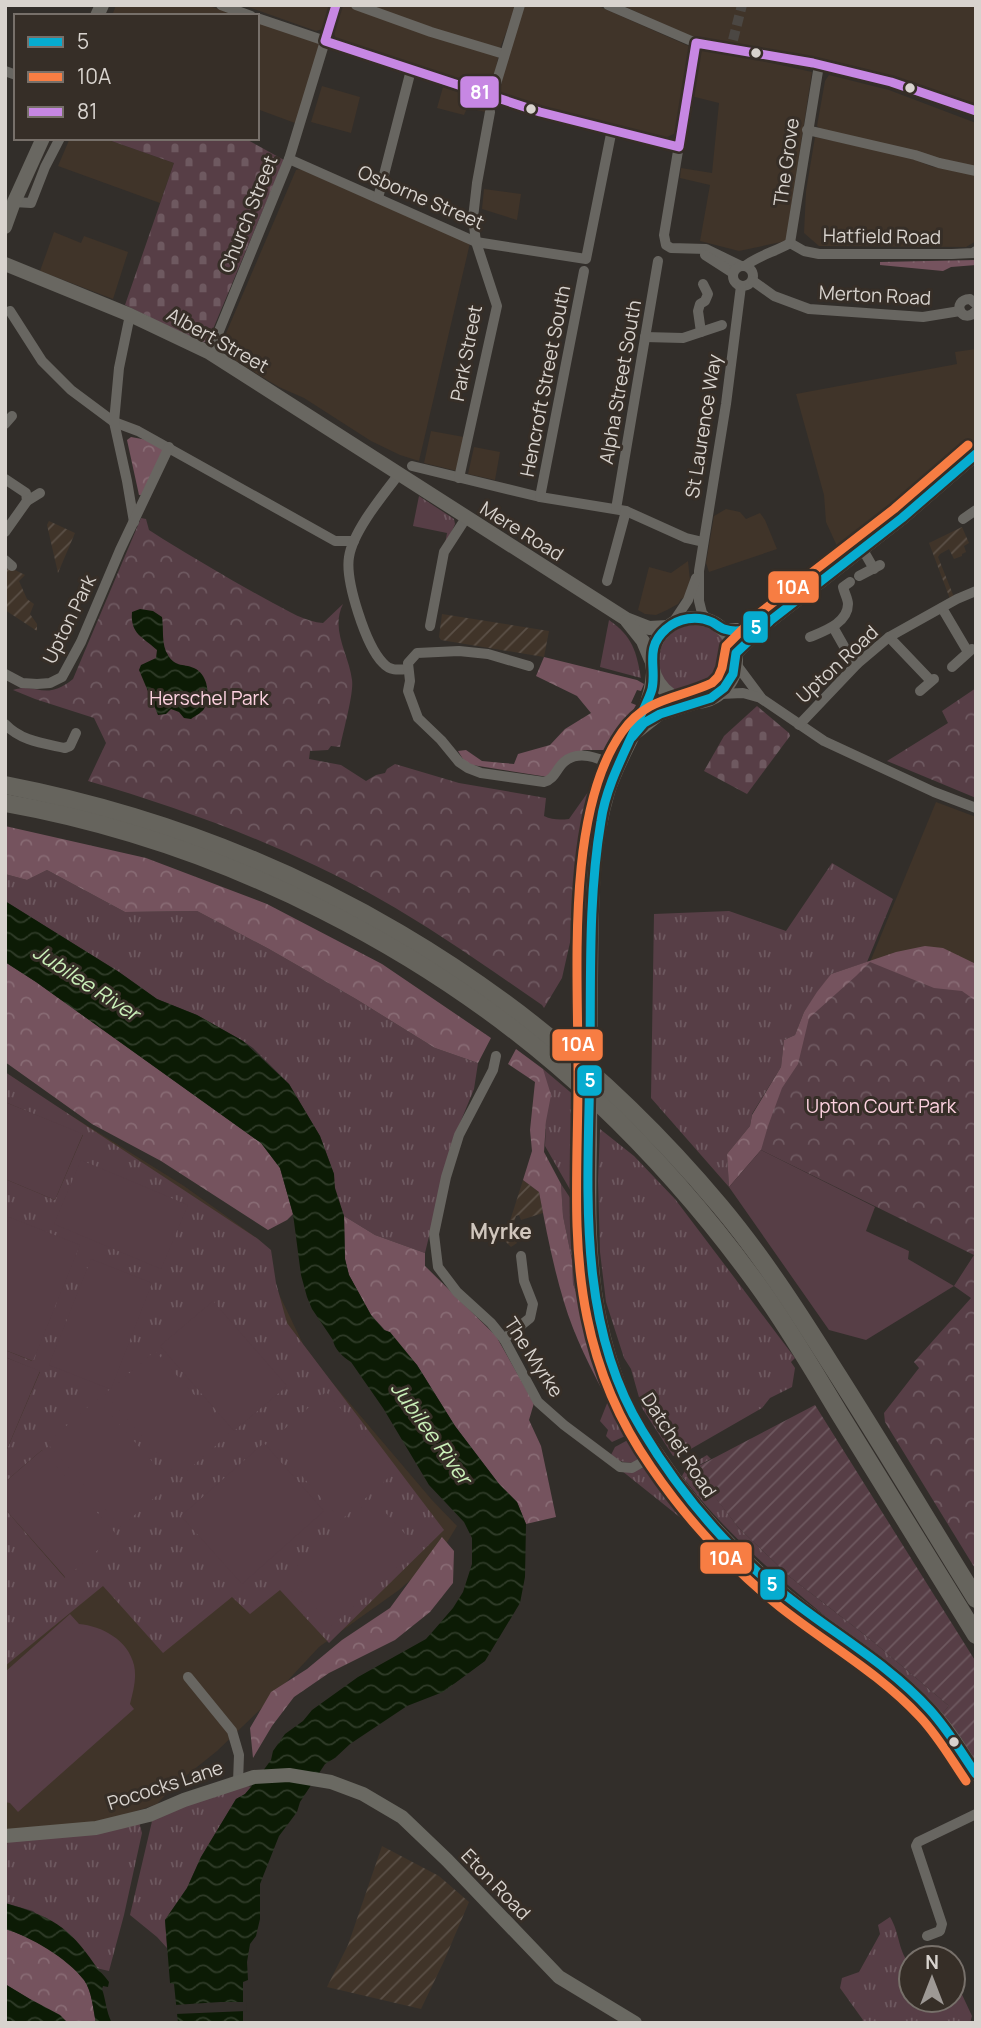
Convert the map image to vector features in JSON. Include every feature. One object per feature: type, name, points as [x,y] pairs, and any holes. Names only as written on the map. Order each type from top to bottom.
[{"type":"highway","points":[[5,785],[83,802],[156,823],[223,846],[295,877],[362,911],[464,972],[549,1035],[613,1092],[666,1145],[746,1239],[808,1328],[976,1599]]},
{"type":"highway","points":[[5,803],[62,815],[150,840],[192,854],[305,902],[437,976],[501,1021],[572,1079],[615,1118],[679,1186],[759,1286],[976,1635]]},
{"type":"main road","points":[[5,228],[42,140]]},
{"type":"main road","name":"Albert Street","points":[[5,264],[130,315],[210,354],[399,474]]},
{"type":"main road","points":[[736,659],[766,624],[863,550],[976,454]]},
{"type":"main road","name":"Mere Road","points":[[399,474],[626,619]]},
{"type":"main road","points":[[696,618],[708,620],[724,630],[732,641],[736,659],[734,674],[728,685],[720,694],[697,702],[674,698],[658,683],[643,641],[626,619],[649,628],[696,618]]},
{"type":"main road","points":[[724,630],[745,630],[766,624]]},
{"type":"main road","points":[[652,667],[655,642],[670,625]]},
{"type":"main road","name":"Datchet Road","points":[[652,667],[650,696],[605,803],[599,833],[592,911],[591,1251],[599,1312],[611,1360],[639,1427],[695,1507],[735,1551],[791,1599],[906,1686],[947,1729],[976,1774]]},
{"type":"main road","name":"Datchet Road","points":[[634,733],[659,714],[697,702]]},
{"type":"main road","name":"Pococks Lane","points":[[5,1836],[96,1828],[149,1815],[184,1800],[254,1777],[289,1775],[325,1780]]},
{"type":"main road","name":"Eton Road","points":[[325,1780],[363,1794],[402,1817],[559,1977],[635,2023]]},
{"type":"street","name":"Church Street","points":[[210,354],[289,159],[336,5]]},
{"type":"street","points":[[356,5],[504,54]]},
{"type":"street","points":[[608,5],[696,43],[732,45],[891,82],[976,111]]},
{"type":"street","points":[[226,6],[246,14]]},
{"type":"street","points":[[492,97],[518,10]]},
{"type":"street","points":[[259,19],[540,112],[679,147]]},
{"type":"street","points":[[696,43],[664,235],[666,245],[671,248],[706,249],[740,268],[752,271],[753,278]]},
{"type":"street","name":"The Grove","points":[[790,243],[820,65]]},
{"type":"street","points":[[378,198],[411,70]]},
{"type":"street","name":"Park Street","points":[[458,478],[497,306],[476,242],[473,218],[490,112]]},
{"type":"street","name":"Osborne Street","points":[[289,159],[476,242],[586,259],[612,129]]},
{"type":"street","points":[[807,130],[976,171]]},
{"type":"street","points":[[14,202],[31,203],[59,140]]},
{"type":"street","points":[[770,252],[760,263],[750,284],[741,286],[734,281],[740,268],[757,257],[790,243]]},
{"type":"street","name":"Hatfield Road","points":[[790,243],[804,251],[819,254],[952,254],[976,251]]},
{"type":"street","name":"Alpha Street South","points":[[607,581],[621,510],[658,261]]},
{"type":"street","name":"Hencroft Street South","points":[[540,497],[584,271]]},
{"type":"street","name":"Merton Road","points":[[753,278],[774,296],[809,309],[923,317],[960,311],[966,316],[976,311]]},
{"type":"street","points":[[701,332],[698,311],[708,294],[704,284]]},
{"type":"street","name":"St Laurence Way","points":[[708,620],[702,613],[699,601],[699,571],[726,404],[741,286]]},
{"type":"street","name":"Merton Road","points":[[960,311],[960,305],[965,299],[971,299],[976,304]]},
{"type":"street","points":[[10,311],[42,361],[71,390],[114,422],[169,447],[335,541],[354,541]]},
{"type":"street","points":[[130,315],[119,368],[114,422],[134,522]]},
{"type":"street","points":[[645,337],[683,338],[722,325]]},
{"type":"street","name":"Upton Park","points":[[5,674],[22,683],[37,684],[50,683],[62,677],[169,447]]},
{"type":"street","points":[[412,466],[540,497],[621,510],[686,538],[703,542]]},
{"type":"street","points":[[399,474],[374,507],[354,541],[349,557],[349,575],[370,643],[384,665],[396,671],[408,669]]},
{"type":"street","points":[[5,479],[26,493],[27,500]]},
{"type":"street","points":[[5,533],[27,500],[40,493]]},
{"type":"street","points":[[963,519],[976,510]]},
{"type":"street","points":[[430,626],[444,552],[466,518]]},
{"type":"street","points":[[810,637],[833,627],[845,615],[848,605],[843,587],[877,567],[863,550]]},
{"type":"street","name":"St Laurence Way","points":[[670,625],[688,600],[699,571]]},
{"type":"street","name":"Upton Road","points":[[799,725],[858,664],[889,637],[976,591]]},
{"type":"street","points":[[942,608],[970,650],[951,667]]},
{"type":"street","points":[[833,627],[850,657],[858,664]]},
{"type":"street","points":[[889,637],[898,649],[933,680],[920,691]]},
{"type":"street","points":[[529,666],[488,654],[459,651],[417,653],[408,663],[408,691],[418,718],[468,768],[481,773],[544,782],[553,777],[565,761],[580,755],[595,757],[618,767]]},
{"type":"street","points":[[736,659],[762,699]]},
{"type":"street","points":[[720,694],[743,693],[762,699],[824,741],[934,792],[976,808]]},
{"type":"street","points":[[5,724],[24,738],[65,748],[70,746],[76,733]]},
{"type":"street","name":"The Myrke","points":[[496,1056],[493,1070],[459,1135],[446,1177],[434,1234],[438,1267],[457,1292],[481,1312],[504,1339],[538,1402],[564,1425],[620,1467],[632,1468],[657,1454]]},
{"type":"street","points":[[504,1339],[530,1318],[533,1304],[524,1281],[521,1256]]},
{"type":"street","points":[[188,1677],[232,1731],[239,1755],[238,1782]]},
{"type":"street","points":[[927,1936],[940,1931],[942,1924],[916,1846],[918,1842],[976,1814]]},
{"type":"shaded area","points":[[116,5],[206,5],[235,14],[113,14]]},
{"type":"shaded area","points":[[243,5],[334,5],[326,28],[316,31]]},
{"type":"shaded area","points":[[341,5],[349,5],[430,34],[499,54],[490,94],[336,39],[332,29]]},
{"type":"shaded area","points":[[368,5],[517,5],[500,48],[433,29]]},
{"type":"shaded area","points":[[522,5],[596,5],[691,47],[676,133],[665,138],[499,97],[507,52]]},
{"type":"shaded area","points":[[621,5],[976,5],[976,104],[893,76],[833,61],[693,37]]},
{"type":"shaded area","points":[[259,22],[325,41],[295,123],[259,110]]},
{"type":"shaded area","points":[[701,47],[812,72],[786,241],[739,251],[700,241],[710,185],[680,178],[681,168],[712,173],[719,103],[691,96]]},
{"type":"shaded area","points":[[829,75],[889,90],[976,123],[976,168],[823,131],[817,126],[825,81]]},
{"type":"shaded area","points":[[322,86],[360,97],[351,133],[311,122]]},
{"type":"shaded area","points":[[443,87],[488,101],[486,112],[467,108],[464,115],[437,108]]},
{"type":"shaded area","points":[[815,137],[905,156],[933,167],[976,171],[976,241],[966,247],[819,246],[804,233],[806,191]]},
{"type":"shaded area","points":[[69,140],[109,140],[174,163],[160,203],[58,166]]},
{"type":"shaded area","points":[[300,169],[470,243],[419,461],[371,441],[304,398],[279,387],[236,361],[221,345],[296,170]]},
{"type":"shaded area","points":[[484,189],[521,194],[517,220],[482,209]]},
{"type":"shaded area","points":[[54,232],[81,243],[84,236],[128,252],[113,299],[40,271]]},
{"type":"shaded area","points":[[976,349],[976,445],[946,473],[842,557],[826,522],[824,495],[796,394],[957,364],[955,352]]},
{"type":"shaded area","points":[[431,431],[464,437],[457,471],[424,463]]},
{"type":"shaded area","points":[[474,447],[500,452],[495,480],[468,474]]},
{"type":"shaded area","points":[[726,509],[740,512],[746,519],[760,513],[777,549],[709,572],[706,563],[714,516]]},
{"type":"shaded area","points":[[49,521],[75,533],[58,573],[47,525]]},
{"type":"shaded area","points":[[962,527],[969,543],[964,546],[966,552],[954,559],[949,549],[938,557],[954,597],[950,599],[929,543]]},
{"type":"shaded area","points":[[688,561],[690,580],[685,598],[656,615],[638,610],[649,567],[671,573]]},
{"type":"shaded area","points":[[9,567],[25,575],[19,581],[27,599],[34,604],[30,614],[37,624],[37,631],[5,610],[5,573]]},
{"type":"shaded area","points":[[442,614],[549,631],[544,657],[441,640],[439,637]]},
{"type":"shaded area","points":[[936,802],[976,817],[976,1001],[870,962]]},
{"type":"shaded area","points":[[5,1072],[184,1186],[258,1239],[278,1292],[303,1344],[330,1380],[457,1526],[440,1554],[399,1590],[319,1647],[266,1704],[157,1804],[5,1856]]},
{"type":"shaded area","points":[[523,1180],[539,1192],[543,1213],[521,1220],[519,1215],[516,1216],[511,1232],[517,1243],[511,1247],[504,1240]]},
{"type":"shaded area","points":[[382,1846],[439,1876],[469,1902],[421,2009],[327,1987],[348,1945]]},
{"type":"green space","points":[[109,140],[248,140],[284,160],[208,341],[202,343],[125,305],[174,163]]},
{"type":"green space","points":[[976,260],[976,265],[951,267],[943,271],[880,265],[880,262]]},
{"type":"green space","points":[[131,437],[164,443],[164,449],[142,495],[139,495],[127,440]]},
{"type":"green space","points":[[419,496],[454,519],[455,524],[444,550],[447,533],[413,526]]},
{"type":"green space","name":"Herschel Park","points":[[141,518],[146,519],[149,530],[163,539],[297,616],[323,623],[343,604],[338,623],[352,680],[348,713],[340,747],[331,746],[328,750],[310,751],[309,759],[341,765],[366,781],[385,773],[395,764],[459,783],[546,798],[544,816],[556,819],[569,819],[598,778],[600,784],[586,834],[571,938],[562,978],[544,1008],[399,910],[308,862],[163,804],[88,781],[106,743],[94,718],[13,690],[55,689],[73,679]]},
{"type":"green space","points":[[609,620],[623,632],[632,645],[641,678],[600,667]]},
{"type":"green space","points":[[694,624],[708,627],[720,634],[727,646],[730,660],[727,674],[720,686],[708,693],[694,696],[680,693],[668,686],[661,674],[658,660],[661,646],[668,634],[680,627]]},
{"type":"green space","points":[[544,657],[644,684],[641,691],[637,690],[631,703],[636,705],[615,745],[607,750],[584,750],[566,757],[548,777],[466,764],[458,751],[466,750],[482,761],[514,764],[518,754],[550,745],[565,729],[591,713],[577,696],[536,676]]},
{"type":"green space","points":[[976,688],[976,798],[887,761],[948,723],[942,711]]},
{"type":"green space","points":[[757,706],[790,736],[747,794],[704,771],[724,736]]},
{"type":"green space","points":[[5,826],[146,858],[267,904],[382,964],[491,1038],[478,1063],[435,1048],[356,999],[197,911],[125,912],[47,870],[27,880],[5,874]]},
{"type":"green space","points":[[832,863],[893,899],[867,962],[831,974],[804,1012],[795,1035],[784,1040],[781,1067],[752,1114],[750,1126],[727,1154],[729,1187],[651,1098],[654,914],[729,911],[786,931]]},
{"type":"green space","points":[[47,870],[125,912],[197,911],[356,999],[435,1048],[478,1063],[474,1089],[451,1145],[425,1253],[375,1235],[344,1216],[334,1188],[334,1174],[320,1136],[289,1084],[253,1048],[197,1015],[157,999],[119,972],[5,901],[5,874],[27,880]]},
{"type":"green space","points":[[925,946],[943,948],[976,964],[976,1027],[787,1130],[761,1150],[729,1187],[727,1154],[750,1126],[752,1115],[781,1067],[784,1040],[795,1035],[804,1012],[831,974],[896,952]]},
{"type":"green space","points":[[5,962],[261,1143],[280,1168],[293,1214],[268,1230],[161,1161],[92,1124],[5,1062]]},
{"type":"green space","name":"Upton Court Park","points":[[870,962],[934,988],[962,991],[976,1001],[976,1570],[885,1422],[884,1413],[919,1368],[914,1362],[971,1298],[954,1286],[974,1255],[761,1150],[782,1088],[798,1064],[809,1018]]},
{"type":"green space","points":[[516,1049],[543,1069],[551,1095],[544,1152],[561,1184],[573,1284],[597,1346],[611,1399],[608,1401],[568,1315],[553,1261],[539,1192],[523,1180],[532,1151],[530,1130],[535,1082],[508,1064]]},
{"type":"green space","points":[[543,1069],[582,1102],[580,1207],[545,1146]]},
{"type":"green space","points":[[5,1072],[271,1250],[276,1283],[287,1323],[444,1530],[329,1643],[280,1590],[250,1614],[232,1597],[163,1653],[103,1586],[5,1666],[5,1509],[65,1578],[42,1450],[5,1482],[5,1454],[40,1372],[5,1357],[5,1350],[32,1361],[10,1217],[5,1227],[5,1179],[55,1200],[83,1135],[5,1102]]},
{"type":"green space","points":[[5,1102],[83,1134],[55,1200],[5,1179]]},
{"type":"green space","points":[[600,1129],[634,1156],[675,1199],[795,1358],[791,1362],[795,1368],[792,1387],[770,1398],[762,1408],[689,1450],[673,1456],[642,1408],[631,1369],[624,1358],[606,1302],[600,1252]]},
{"type":"green space","points":[[761,1150],[875,1207],[866,1231],[909,1251],[908,1259],[954,1286],[866,1340],[829,1330],[729,1187]]},
{"type":"green space","points":[[81,1160],[188,1205],[161,1269],[54,1224]]},
{"type":"green space","points":[[561,1184],[580,1213],[580,1273],[597,1346],[573,1284]]},
{"type":"green space","points":[[344,1216],[375,1235],[425,1253],[425,1266],[496,1336],[534,1403],[529,1420],[541,1446],[556,1517],[526,1524],[517,1502],[499,1484],[455,1426],[417,1365],[371,1315],[349,1275],[345,1259]]},
{"type":"green space","points":[[9,1217],[80,1245],[33,1361],[5,1350],[5,1227]]},
{"type":"green space","points":[[91,1259],[152,1283],[111,1389],[155,1351],[229,1434],[179,1478],[105,1394],[110,1389],[49,1365]]},
{"type":"green space","points":[[213,1301],[287,1386],[234,1431],[160,1346]]},
{"type":"green space","points":[[5,1357],[40,1371],[5,1454]]},
{"type":"green space","points":[[326,1392],[396,1471],[341,1520],[271,1441]]},
{"type":"green space","points":[[97,1399],[171,1483],[121,1527],[47,1443]]},
{"type":"green space","points":[[611,1399],[632,1433],[612,1442],[606,1436],[608,1430],[600,1421]]},
{"type":"green space","points":[[815,1405],[976,1662],[976,1763],[941,1715],[949,1706],[870,1639],[790,1577],[738,1527],[693,1469]]},
{"type":"green space","points":[[637,1435],[644,1452],[639,1461],[628,1463],[611,1455],[615,1447]]},
{"type":"green space","points":[[264,1443],[324,1511],[242,1584],[181,1516]]},
{"type":"green space","points":[[42,1450],[116,1534],[66,1578],[5,1509],[5,1482]]},
{"type":"green space","points":[[707,1455],[711,1459],[693,1468],[738,1527],[790,1577],[870,1639],[949,1706],[941,1715],[784,1581],[741,1542],[701,1500],[682,1476],[687,1467]]},
{"type":"green space","points":[[656,1467],[698,1521],[751,1574],[622,1471]]},
{"type":"green space","points":[[372,1498],[418,1548],[332,1626],[287,1575]]},
{"type":"green space","points":[[442,1537],[454,1551],[453,1583],[430,1612],[395,1640],[329,1673],[294,1697],[253,1758],[250,1728],[271,1692],[390,1608]]},
{"type":"green space","points":[[70,1614],[79,1624],[105,1631],[126,1648],[135,1670],[130,1704],[134,1709],[18,1812],[10,1803],[5,1802],[5,1672]]},
{"type":"green space","points":[[251,1787],[245,1794],[236,1799],[201,1857],[187,1888],[165,1920],[167,1948],[130,1915],[153,1817],[207,1796]]},
{"type":"green space","points":[[139,1822],[142,1833],[109,1971],[96,1968],[33,1911],[5,1903],[5,1855],[8,1840]]},
{"type":"green space","points":[[890,1917],[900,1944],[897,1944],[897,2014],[967,2014],[967,2005],[972,2016],[970,2023],[861,2023],[863,2020],[840,1988],[842,1978],[859,1972],[880,1934],[878,1925]]},
{"type":"green space","points":[[5,1929],[48,1949],[77,1972],[89,1989],[96,2023],[68,2023],[5,1984]]},
{"type":"water","points":[[140,609],[153,611],[162,617],[164,647],[171,659],[177,664],[196,669],[206,682],[206,704],[203,710],[191,719],[184,718],[171,709],[166,714],[158,715],[139,670],[141,665],[156,658],[157,650],[135,630],[132,612]]},
{"type":"water","name":"Jubilee River","points":[[5,901],[119,972],[157,999],[197,1015],[243,1041],[289,1084],[320,1136],[334,1174],[335,1188],[344,1216],[345,1259],[349,1275],[371,1315],[384,1330],[390,1332],[417,1365],[455,1426],[499,1484],[517,1502],[526,1524],[525,1577],[520,1603],[485,1661],[443,1692],[407,1706],[325,1764],[300,1802],[297,1812],[279,1836],[260,1884],[260,1919],[256,1936],[250,1944],[248,1980],[243,1982],[243,2023],[178,2023],[174,1984],[170,1983],[165,1920],[187,1888],[201,1857],[236,1799],[251,1787],[271,1760],[273,1751],[285,1734],[303,1721],[312,1710],[358,1677],[426,1639],[453,1608],[463,1592],[472,1564],[472,1538],[464,1522],[429,1485],[383,1408],[351,1362],[337,1350],[312,1309],[301,1275],[293,1214],[280,1168],[261,1143],[5,962]]},
{"type":"water","points":[[5,1903],[57,1924],[86,1952],[109,1982],[108,1987],[103,1986],[102,1989],[112,2023],[96,2023],[87,1984],[68,1964],[37,1943],[5,1929]]},
{"type":"water","points":[[5,1984],[60,2015],[68,2023],[5,2023]]},
{"type":"pier","points":[[246,2002],[247,2011],[176,2014],[174,2005]]},
{"type":"tunnel","points":[[733,40],[742,5]]},
{"type":"transit line","name":"81","points":[[336,5],[325,41],[540,112],[679,147],[696,43],[813,63],[891,82],[976,111]]},
{"type":"transit line","name":"10A","points":[[966,1781],[933,1732],[904,1701],[780,1607],[744,1576],[695,1524],[651,1467],[620,1414],[597,1357],[582,1288],[576,1199],[579,900],[583,852],[591,807],[603,766],[622,732],[641,712],[663,700],[712,683],[722,668],[726,646],[757,615],[894,509],[968,445]]},
{"type":"transit line","name":"5","points":[[976,454],[902,518],[766,624],[735,631],[706,620],[688,619],[671,625],[655,643],[652,689],[611,783],[603,808],[597,850],[591,938],[588,1199],[595,1296],[605,1342],[620,1387],[655,1451],[684,1492],[733,1548],[769,1582],[873,1659],[912,1692],[943,1725],[976,1774]]},
{"type":"transit line","name":"5","points":[[632,737],[644,723],[660,714],[711,698],[724,688],[733,674],[736,653],[769,622]]},
{"type":"district","name":"Myrke","points":[[501,1232]]}]
